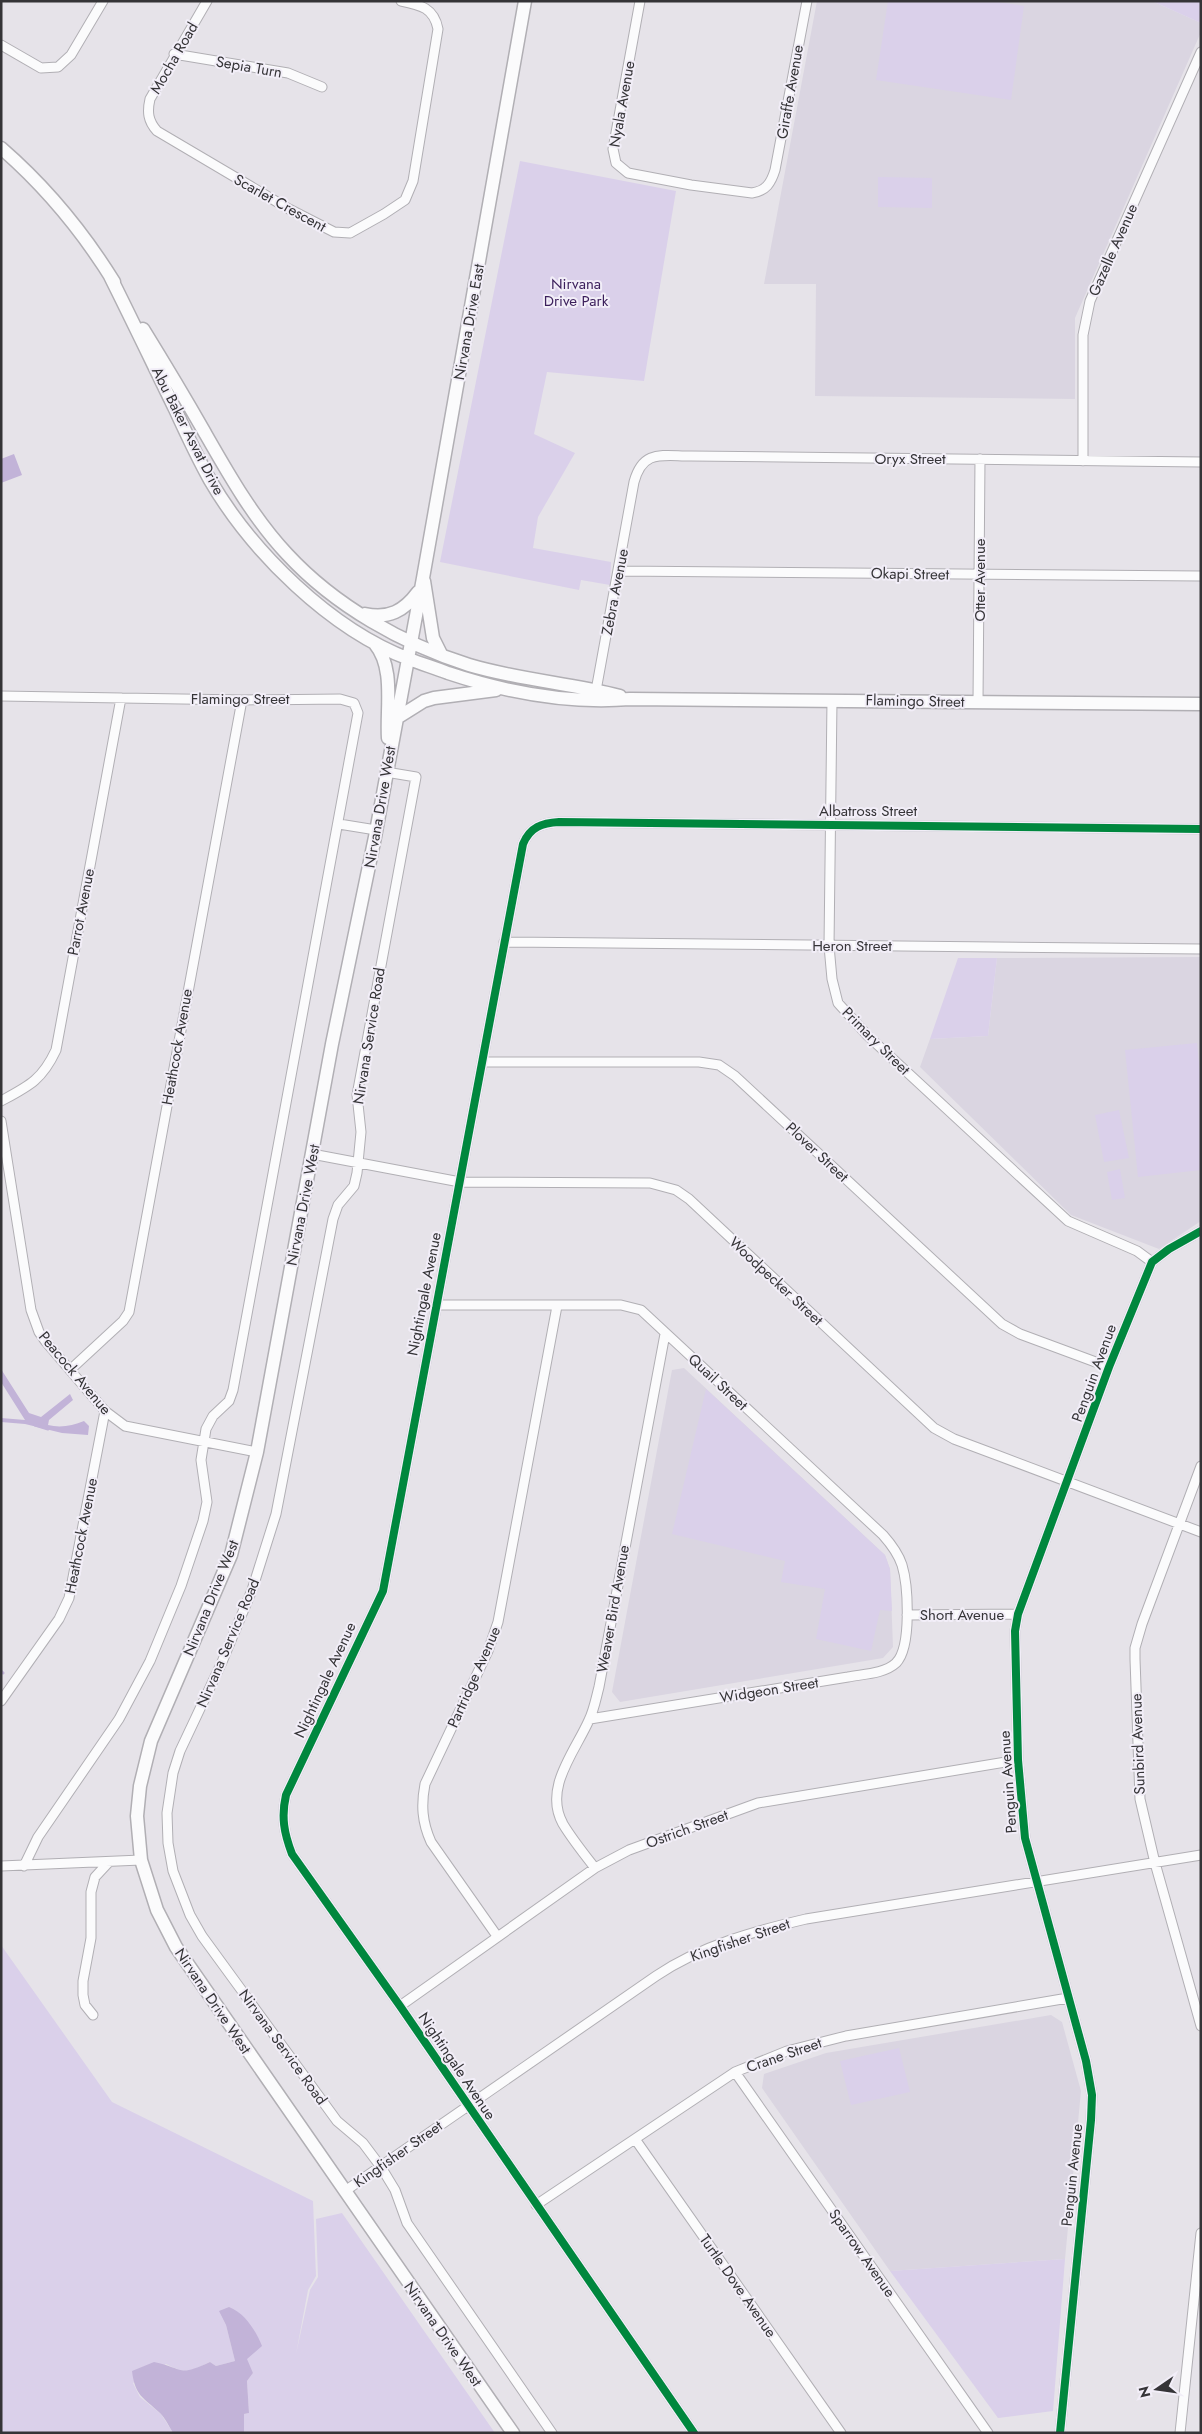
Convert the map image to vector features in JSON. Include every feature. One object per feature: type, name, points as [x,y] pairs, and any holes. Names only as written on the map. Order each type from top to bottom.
[{"type":"main road","name":"Nirvana Drive East","points":[[407,659],[422,584],[525,1]]},
{"type":"main road","name":"Abu Baker Asvat Drive","points":[[1,148],[33,178],[67,215],[110,276],[254,513],[287,554],[312,578],[358,613],[410,642]]},
{"type":"main road","name":"Abu Baker Asvat Drive","points":[[110,276],[201,463],[227,505],[253,541],[296,586],[331,614],[407,659]]},
{"type":"main road","points":[[358,613],[378,616],[394,613],[406,607],[422,584]]},
{"type":"main road","points":[[422,584],[429,605],[434,639],[441,654]]},
{"type":"main road","points":[[372,640],[382,652],[387,664],[388,758]]},
{"type":"main road","name":"Flamingo Street","points":[[410,642],[467,664],[516,678],[595,696]]},
{"type":"main road","name":"Flamingo Street","points":[[407,659],[500,690],[630,699],[1201,704]]},
{"type":"main road","name":"Nirvana Drive West","points":[[407,659],[376,830],[332,1044],[257,1452],[231,1555],[162,1714],[145,1761],[137,1816],[141,1860],[156,1910],[176,1947],[513,2433]]},
{"type":"main road","points":[[397,718],[424,701],[434,698],[500,690]]},
{"type":"street","points":[[1,45],[41,68],[58,67],[71,55],[102,1]]},
{"type":"street","name":"Mocha Road","points":[[149,117],[150,99],[174,54],[207,1]]},
{"type":"street","name":"Scarlet Crescent","points":[[149,117],[157,131],[289,209],[334,232],[350,233],[358,230],[405,200],[413,182],[438,29],[436,20],[426,8],[402,1]]},
{"type":"street","name":"Nyala Avenue","points":[[640,1],[612,149],[616,163],[628,172],[708,188],[752,193],[764,189],[771,183]]},
{"type":"street","name":"Giraffe Avenue","points":[[771,183],[807,1]]},
{"type":"street","name":"Gazelle Avenue","points":[[1083,460],[1083,335],[1085,318],[1090,301],[1201,52]]},
{"type":"street","name":"Sepia Turn","points":[[174,54],[288,73],[322,87]]},
{"type":"street","name":"Oryx Street","points":[[634,482],[640,464],[649,458],[659,457],[1201,462]]},
{"type":"street","name":"Otter Avenue","points":[[978,702],[980,459]]},
{"type":"street","name":"Zebra Avenue","points":[[595,696],[634,482]]},
{"type":"street","name":"Okapi Street","points":[[619,571],[1201,576]]},
{"type":"street","name":"Flamingo Street","points":[[1,696],[242,700],[340,699],[354,703],[358,713],[358,720],[339,824]]},
{"type":"street","name":"Parrot Avenue","points":[[1,1102],[34,1083],[48,1066],[56,1050],[121,698]]},
{"type":"street","name":"Heathcock Avenue","points":[[70,1370],[123,1321],[129,1312],[242,700]]},
{"type":"street","name":"Primary Street","points":[[832,700],[829,946],[835,996],[842,1010],[1000,1160],[1068,1221],[1137,1251],[1152,1262]]},
{"type":"street","name":"Nirvana Service Road","points":[[386,772],[416,777],[356,1096],[361,1132],[354,1186],[338,1205],[333,1219],[274,1522],[244,1608],[222,1662],[180,1751],[173,1773],[167,1813],[168,1843],[173,1871],[181,1896],[202,1936],[337,2121],[363,2143],[381,2167],[395,2190],[407,2223],[552,2433]]},
{"type":"street","name":"Albatross Street","points":[[535,827],[559,822],[1201,829]]},
{"type":"street","points":[[24,1866],[38,1837],[120,1719],[150,1661],[181,1586],[204,1521],[207,1502],[201,1465],[203,1443],[209,1421],[229,1401],[233,1390],[339,824],[376,830]]},
{"type":"street","name":"Nightingale Avenue","points":[[535,827],[526,836],[521,852],[384,1591],[286,1795],[282,1812],[283,1827],[292,1854],[400,2006],[694,2433]]},
{"type":"street","name":"Heron Street","points":[[504,942],[1201,949]]},
{"type":"street","name":"Plover Street","points":[[482,1062],[699,1062],[719,1065],[735,1076],[1002,1324],[1020,1334],[1109,1367]]},
{"type":"street","name":"Peacock Avenue","points":[[1,1121],[31,1310],[39,1332],[105,1412],[118,1422],[134,1429],[257,1452]]},
{"type":"street","name":"Woodpecker Street","points":[[312,1154],[460,1182],[650,1184],[676,1190],[689,1199],[934,1428],[954,1439],[1201,1532]]},
{"type":"street","points":[[1152,1262],[1169,1249],[1201,1230]]},
{"type":"street","name":"Penguin Avenue","points":[[1060,2433],[1092,2108],[1086,2061],[1026,1838],[1018,1760],[1015,1631],[1018,1614],[1109,1367],[1152,1262]]},
{"type":"street","name":"Quail Street","points":[[436,1305],[635,1307],[891,1544],[902,1566],[907,1615]]},
{"type":"street","name":"Partridge Avenue","points":[[497,1936],[431,1842],[425,1829],[421,1801],[425,1784],[488,1651],[498,1622],[557,1306]]},
{"type":"street","name":"Weaver Bird Avenue","points":[[595,1868],[563,1824],[557,1800],[558,1787],[562,1774],[590,1719],[599,1687],[665,1334]]},
{"type":"street","name":"Heathcock Avenue","points":[[1,1701],[58,1619],[69,1598],[105,1412]]},
{"type":"street","name":"Sunbird Avenue","points":[[1201,1466],[1135,1648],[1138,1785],[1155,1863],[1201,2026]]},
{"type":"street","name":"Short Avenue","points":[[907,1615],[1018,1614]]},
{"type":"street","name":"Widgeon Street","points":[[590,1719],[878,1672],[892,1666],[901,1657],[905,1642],[907,1615]]},
{"type":"street","name":"Ostrich Street","points":[[400,2006],[595,1868],[629,1850],[758,1803],[1018,1760]]},
{"type":"street","name":"Kingfisher Street","points":[[345,2191],[656,1976],[693,1955],[744,1936],[806,1919],[1201,1855]]},
{"type":"street","points":[[1,1866],[108,1863],[141,1860]]},
{"type":"street","points":[[93,2016],[85,2005],[83,1994],[83,1981],[91,1938],[89,1917],[91,1892],[95,1878],[108,1863]]},
{"type":"street","name":"Crane Street","points":[[536,2205],[735,2072],[787,2051],[846,2036],[1068,1998]]},
{"type":"street","name":"Sparrow Avenue","points":[[735,2072],[988,2433]]},
{"type":"street","name":"Turtle Dove Avenue","points":[[634,2138],[841,2433]]},
{"type":"street","points":[[1180,2433],[1201,2234]]},
{"type":"shaded area","points":[[817,1],[1152,1],[1201,23],[1201,32],[1075,318],[1075,399],[815,396],[816,284],[764,284]]},
{"type":"shaded area","points":[[14,454],[22,475],[1,483],[1,459]]},
{"type":"shaded area","points":[[1201,957],[1201,1221],[1159,1249],[1071,1215],[920,1067],[930,1039],[988,1036],[997,958]]},
{"type":"shaded area","points":[[684,1368],[885,1555],[890,1569],[893,1647],[883,1658],[620,1702],[612,1692],[672,1370]]},
{"type":"shaded area","points":[[1,1369],[29,1413],[41,1417],[70,1394],[73,1400],[49,1420],[48,1425],[66,1426],[84,1421],[89,1426],[88,1435],[62,1433],[25,1424],[1,1422],[1,1418],[25,1420],[1,1382]]},
{"type":"shaded area","points":[[1051,2015],[1062,2022],[1081,2091],[1065,2259],[890,2271],[762,2088],[764,2074],[826,2053]]},
{"type":"shaded area","points":[[229,2307],[245,2318],[257,2334],[262,2346],[247,2359],[253,2373],[247,2381],[249,2413],[244,2414],[244,2433],[173,2433],[162,2415],[138,2391],[132,2371],[154,2362],[186,2370],[210,2362],[216,2366],[235,2361],[226,2325],[219,2311]]},
{"type":"green space","points":[[888,1],[993,1],[1024,6],[1011,100],[876,80]]},
{"type":"green space","points":[[1152,1],[1201,1],[1201,23]]},
{"type":"green space","name":"Nirvana Drive Park","points":[[520,161],[676,191],[644,381],[547,372],[534,434],[575,453],[538,517],[533,548],[611,562],[610,585],[581,580],[579,590],[440,562]]},
{"type":"green space","points":[[878,177],[932,178],[932,208],[878,207]]},
{"type":"green space","points":[[958,958],[997,958],[988,1036],[930,1039]]},
{"type":"green space","points":[[1197,1043],[1201,1083],[1201,1170],[1138,1177],[1125,1050]]},
{"type":"green space","points":[[1119,1110],[1129,1158],[1104,1162],[1095,1115]]},
{"type":"green space","points":[[1120,1169],[1125,1198],[1112,1200],[1107,1172]]},
{"type":"green space","points":[[706,1389],[885,1555],[890,1569],[892,1611],[880,1610],[871,1651],[816,1639],[825,1589],[781,1582],[785,1561],[672,1534]]},
{"type":"green space","points":[[1,1945],[112,2102],[313,2201],[316,2276],[308,2290],[296,2354],[310,2290],[318,2277],[316,2219],[342,2213],[495,2433],[244,2433],[244,2414],[249,2413],[247,2381],[253,2373],[219,2311],[226,2325],[235,2361],[216,2366],[210,2362],[188,2371],[179,2370],[166,2364],[133,2383],[140,2397],[161,2414],[173,2433],[1,2433]]},
{"type":"green space","points":[[899,2048],[910,2092],[851,2105],[840,2061]]},
{"type":"green space","points":[[1065,2259],[1053,2411],[998,2418],[890,2271]]},
{"type":"waterway","points":[[35,1425],[48,1429]]},
{"type":"cycle path","points":[[694,2433],[400,2006],[292,1854],[284,1825],[286,1795],[383,1591],[523,844],[529,834],[537,827],[547,823],[559,822],[1201,829]]},
{"type":"cycle path","points":[[1060,2433],[1092,2095],[1086,2061],[1025,1838],[1018,1760],[1015,1631],[1018,1614],[1109,1367],[1152,1262],[1169,1249],[1201,1231]]}]
